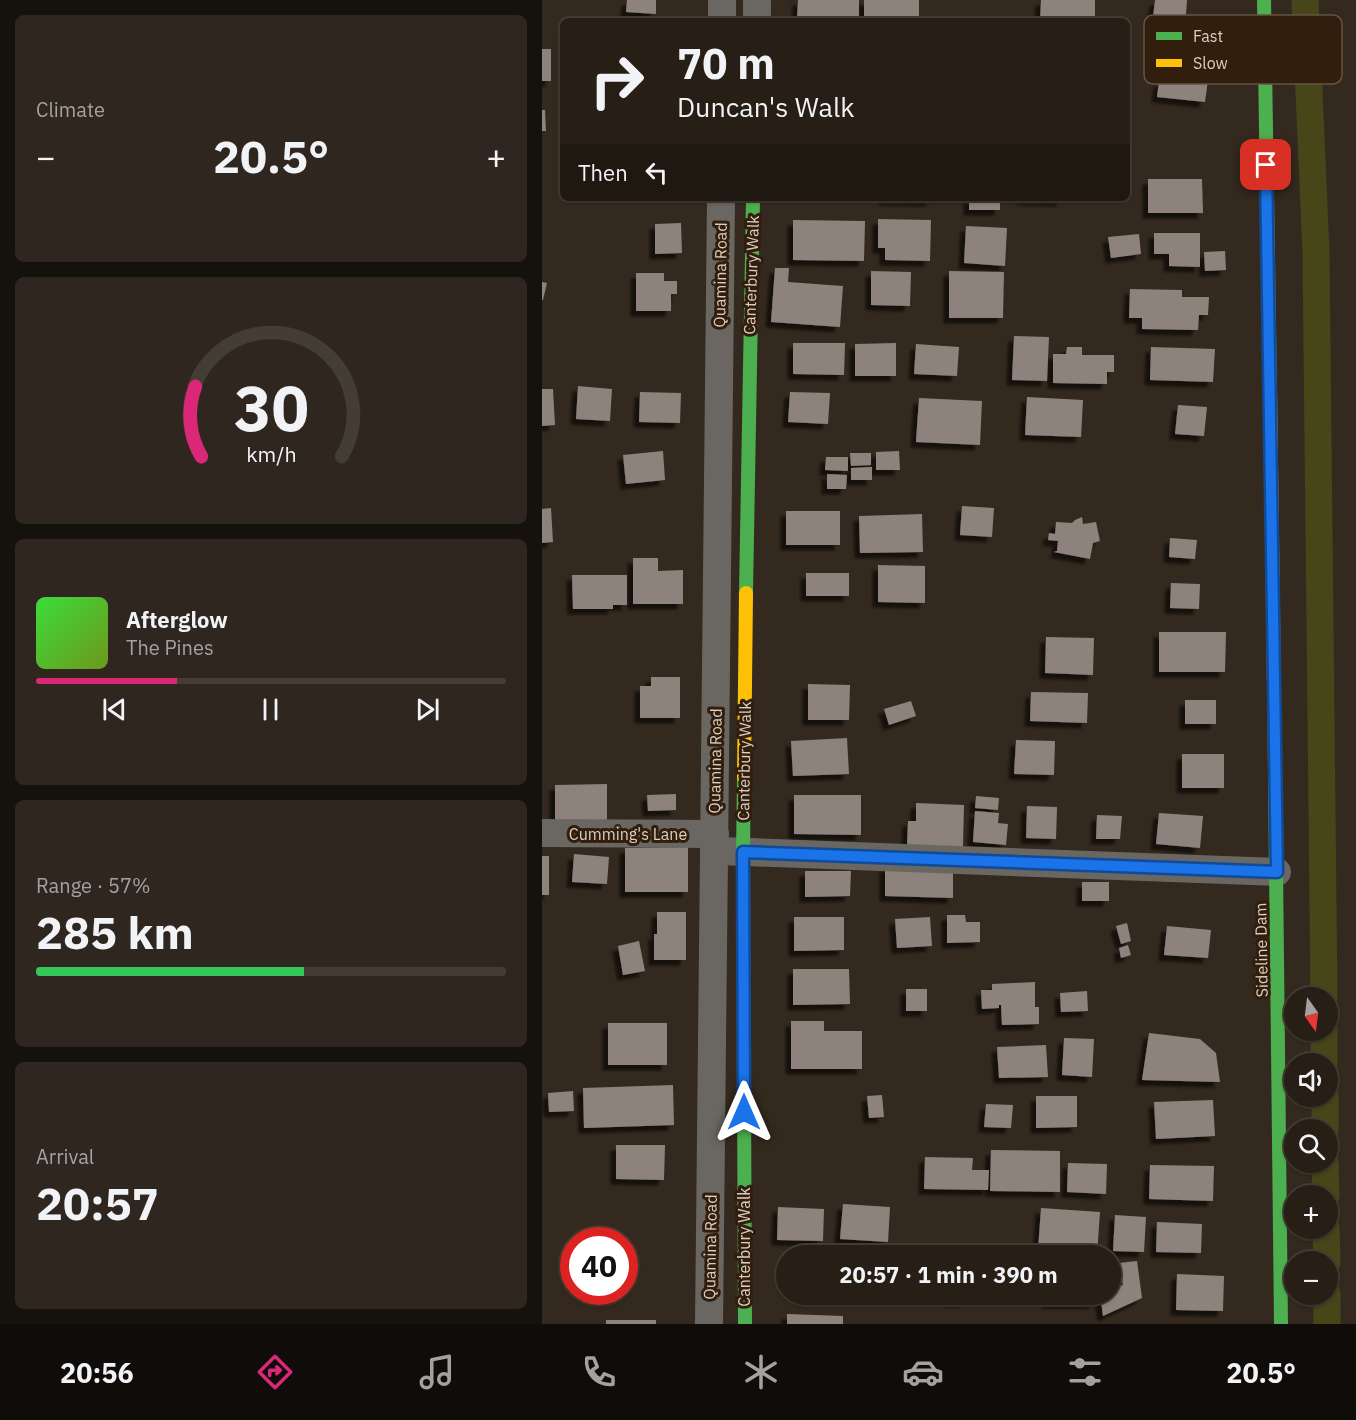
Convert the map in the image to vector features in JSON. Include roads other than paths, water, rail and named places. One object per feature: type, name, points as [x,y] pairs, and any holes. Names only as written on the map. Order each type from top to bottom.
[{"type":"street","points":[[722,0],[722,18]]},
{"type":"street","points":[[757,0],[757,18]]},
{"type":"street","name":"Sideline Dam","points":[[1264,0],[1264,15]]},
{"type":"street","name":"Sideline Dam","points":[[1265,84],[1282,1324]]},
{"type":"street","name":"Quamina Road","points":[[709,1324],[727,848],[721,201]]},
{"type":"street","name":"Canterbury Walk","points":[[745,1324],[727,848],[750,321],[753,201]]},
{"type":"street","name":"Cumming's Lane","points":[[542,833],[727,848],[1277,872]]},
{"type":"waterway","points":[[1305,0],[1306,15]]},
{"type":"waterway","points":[[1309,84],[1316,252],[1324,987]]},
{"type":"waterway","points":[[1324,1041],[1324,1053]]},
{"type":"waterway","points":[[1325,1107],[1325,1119]]},
{"type":"waterway","points":[[1325,1173],[1326,1185]]},
{"type":"waterway","points":[[1326,1239],[1327,1251]]},
{"type":"waterway","points":[[1327,1305],[1327,1324]]}]
